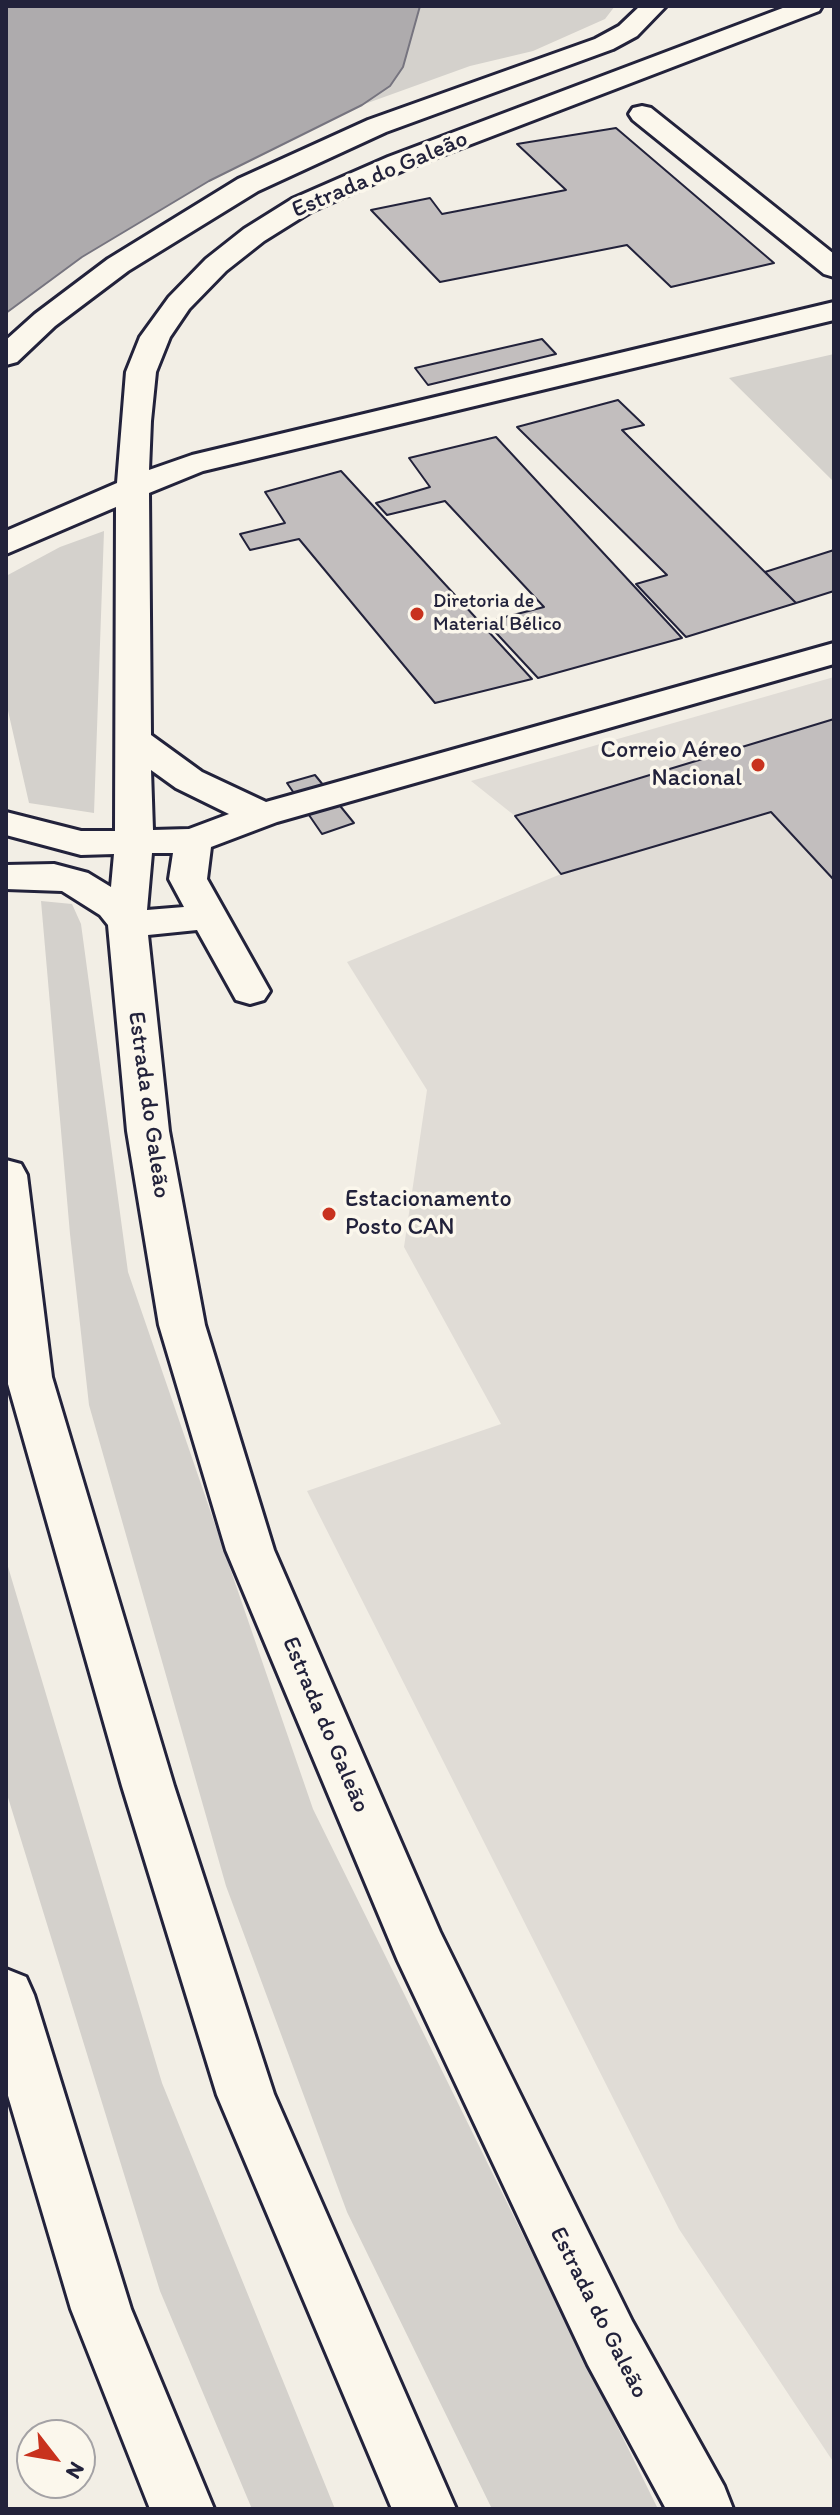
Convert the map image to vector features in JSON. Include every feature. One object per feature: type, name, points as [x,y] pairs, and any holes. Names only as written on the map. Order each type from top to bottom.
[{"type":"street","name":"Estrada do Galeão","points":[[6,356],[45,320],[118,265],[248,185],[377,126],[604,44],[628,31],[654,6]]},
{"type":"street","name":"Estrada do Galeão","points":[[701,2509],[610,2343],[417,1943],[250,1550],[182,1325],[148,1131],[127,924],[134,842],[131,526],[141,372],[155,337],[179,303],[206,274],[254,235],[302,205],[397,163],[810,6]]},
{"type":"street","points":[[642,114],[834,268]]},
{"type":"street","points":[[6,544],[40,526],[192,464],[834,311]]},
{"type":"street","points":[[6,823],[81,843],[193,841],[264,814],[834,653]]},
{"type":"street","points":[[133,739],[189,780],[226,800],[264,814]]},
{"type":"street","points":[[193,841],[188,879],[250,991]]},
{"type":"street","points":[[6,877],[54,876],[75,882],[114,906],[127,924],[208,917]]},
{"type":"street","points":[[6,1175],[29,1377],[148,1786],[246,2095],[424,2509]]},
{"type":"street","points":[[6,1995],[101,2309],[182,2509]]},
{"type":"shaded area","points":[[6,6],[420,6],[403,67],[390,86],[362,105],[209,181],[82,257],[6,313]]},
{"type":"shaded area","points":[[420,6],[615,6],[605,19],[533,51],[470,66],[362,105],[390,86]]},
{"type":"shaded area","points":[[834,354],[834,482],[729,378]]},
{"type":"shaded area","points":[[104,531],[94,813],[29,803],[6,702],[6,576],[60,547]]},
{"type":"shaded area","points":[[834,677],[834,2463],[679,2229],[307,1491],[501,1424],[404,1247],[427,1090],[347,962],[561,874],[515,816],[471,781]]},
{"type":"shaded area","points":[[41,901],[72,904],[81,924],[128,1272],[313,1809],[658,2509],[492,2509],[347,2212],[226,1886],[89,1405],[70,1234]]},
{"type":"shaded area","points":[[6,1560],[162,2083],[335,2509],[252,2509],[160,2291],[6,1791]]},
{"type":"building","points":[[616,128],[774,263],[671,287],[627,245],[440,282],[371,210],[430,198],[442,214],[566,190],[517,144]]},
{"type":"building","points":[[542,339],[556,354],[428,385],[415,368]]},
{"type":"building","points":[[618,400],[644,425],[622,430],[796,603],[686,637],[636,584],[667,575],[517,427]]},
{"type":"building","points":[[496,437],[682,638],[538,678],[486,622],[544,607],[445,501],[387,515],[376,503],[430,487],[409,458]]},
{"type":"building","name":"Diretoria de Material Bélico","points":[[341,471],[532,679],[435,703],[299,539],[250,550],[240,534],[285,523],[265,492]]},
{"type":"building","points":[[834,550],[834,591],[796,603],[765,572]]},
{"type":"building","name":"Correio Aéreo Nacional","points":[[834,719],[834,880],[771,812],[561,874],[515,816]]},
{"type":"building","points":[[315,775],[354,823],[322,834],[287,783]]},
{"type":"place","name":"Diretoria de Material Bélico","points":[[417,614]]},
{"type":"place","name":"Correio Aéreo Nacional","points":[[758,765]]},
{"type":"place","name":"Estacionamento Posto CAN","points":[[329,1214]]}]
